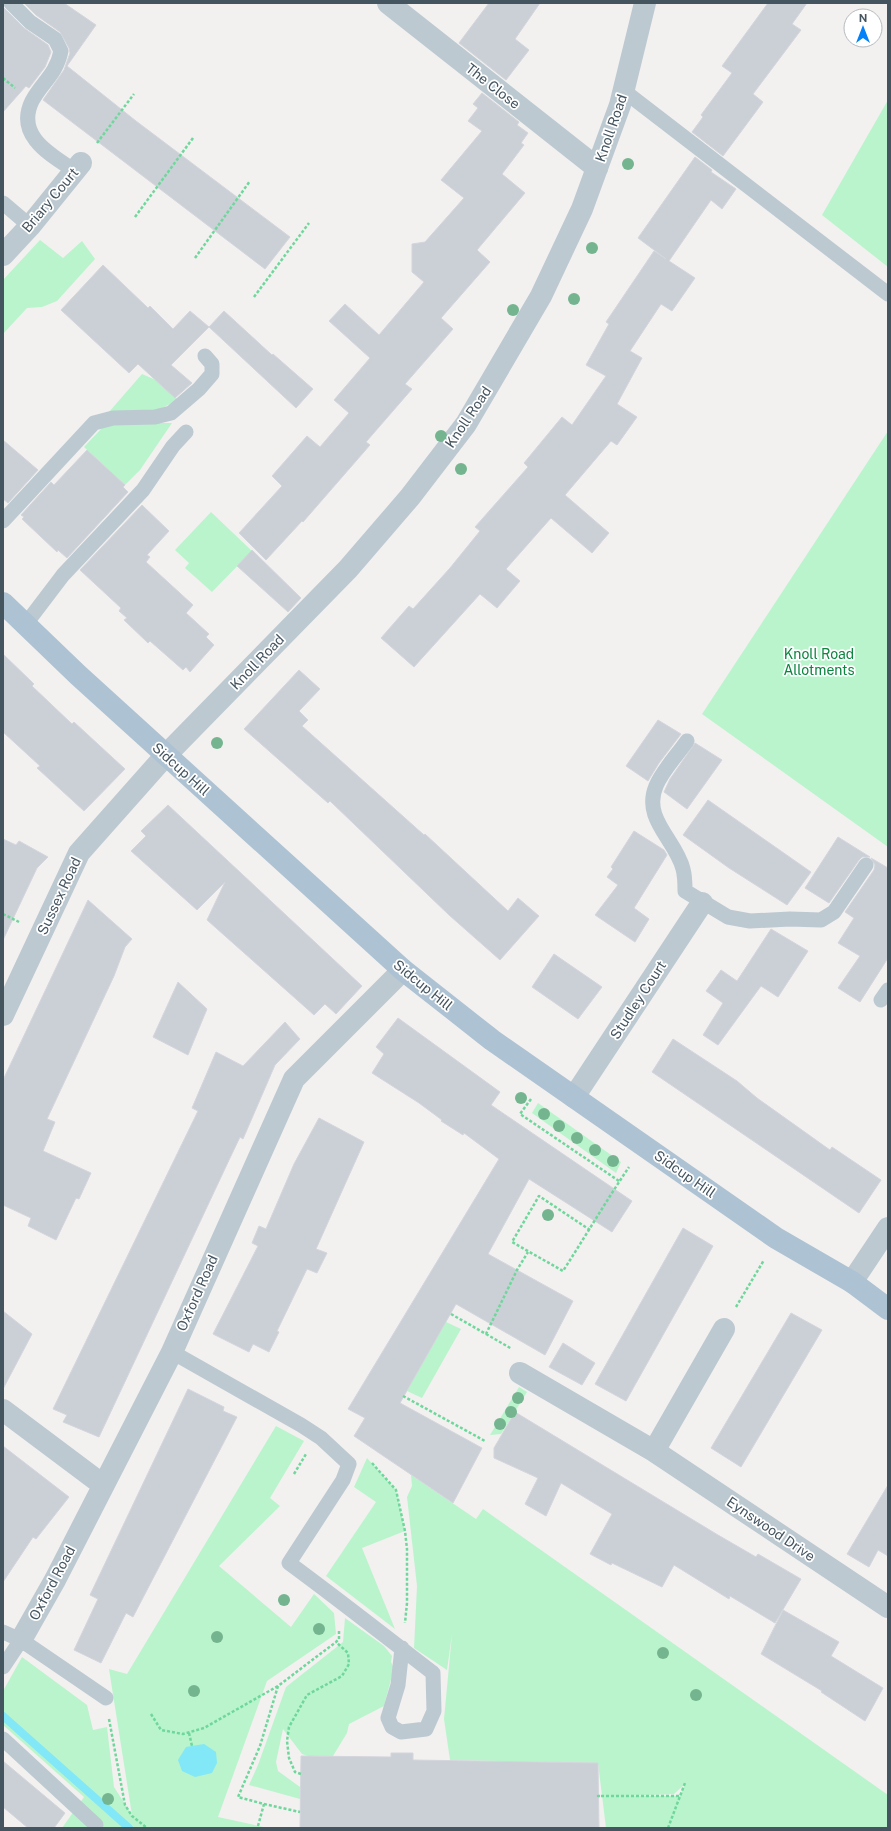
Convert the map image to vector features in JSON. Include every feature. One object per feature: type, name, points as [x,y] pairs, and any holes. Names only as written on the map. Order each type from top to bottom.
[{"type":"main road","name":"Sidcup Hill","points":[[3,603],[166,755],[403,970],[492,1040],[776,1238],[852,1282],[888,1308]]},
{"type":"street","name":"The Close","points":[[388,3],[597,168]]},
{"type":"street","name":"Knoll Road","points":[[166,755],[348,569],[410,497],[466,424],[514,345],[550,279],[582,209],[624,91],[645,3]]},
{"type":"street","name":"Briary Court","points":[[3,255],[30,226],[78,167]]},
{"type":"street","name":"Sussex Road","points":[[3,1015],[79,853],[166,755]]},
{"type":"street","name":"Studley Court","points":[[574,1097],[702,902]]},
{"type":"street","name":"Oxford Road","points":[[12,1636],[56,1580],[172,1352],[294,1079],[403,970]]},
{"type":"street","points":[[852,1282],[888,1228]]},
{"type":"street","points":[[654,1450],[724,1329]]},
{"type":"street","name":"Eynswood Drive","points":[[520,1373],[654,1450],[888,1606]]},
{"type":"street","points":[[3,1410],[103,1486]]},
{"type":"lane","points":[[11,3],[30,22],[55,39],[61,51],[58,65],[32,101],[28,118],[32,136],[43,150],[78,167]]},
{"type":"lane","points":[[624,91],[888,294]]},
{"type":"lane","points":[[3,203],[30,226]]},
{"type":"lane","points":[[3,521],[94,423],[113,418],[155,417],[171,413],[199,389],[212,374],[212,364],[205,356]]},
{"type":"lane","points":[[25,625],[63,575],[143,490],[173,446],[186,432]]},
{"type":"lane","points":[[687,741],[656,786],[651,802],[655,820],[671,842],[684,869],[685,891],[728,917],[750,921],[790,919],[821,920],[834,912],[866,865]]},
{"type":"lane","points":[[172,1352],[301,1425],[321,1438],[349,1464],[344,1480],[289,1563],[402,1648],[434,1673],[434,1711],[426,1729],[401,1732],[392,1727],[388,1718],[398,1685],[402,1648]]},
{"type":"lane","points":[[3,1667],[12,1636],[106,1698]]},
{"type":"lane","points":[[3,1739],[96,1825]]},
{"type":"path","points":[[78,167],[134,94]]},
{"type":"path","points":[[135,217],[193,138]]},
{"type":"path","points":[[195,258],[250,181]]},
{"type":"path","points":[[254,297],[309,223]]},
{"type":"path","points":[[546,1077],[520,1114],[619,1182]]},
{"type":"path","points":[[590,1230],[539,1196],[512,1242],[563,1271],[590,1230],[619,1182],[644,1146]]},
{"type":"path","points":[[724,1329],[776,1238]]},
{"type":"path","points":[[451,1314],[486,1334],[517,1270],[528,1252]]},
{"type":"path","points":[[403,1396],[484,1441]]},
{"type":"path","points":[[151,1714],[161,1730],[183,1734],[204,1728],[278,1686],[336,1642],[339,1639],[339,1617],[347,1607]]},
{"type":"path","points":[[301,1774],[295,1772],[290,1758],[287,1741],[290,1727],[307,1695],[342,1676],[349,1664],[348,1652],[336,1642]]},
{"type":"path","points":[[278,1686],[260,1746],[238,1797],[300,1812]]},
{"type":"path","points":[[106,1698],[124,1806],[132,1816],[147,1828]]},
{"type":"path","points":[[189,1733],[192,1746]]},
{"type":"path","points":[[668,1828],[685,1783]]},
{"type":"path","points":[[600,1796],[598,1796],[605,1796],[680,1796]]},
{"type":"path","points":[[258,1826],[264,1804]]},
{"type":"green space","points":[[888,100],[888,267],[822,215]]},
{"type":"green space","points":[[40,240],[63,258],[82,241],[95,259],[57,301],[42,307],[27,308],[3,334],[3,280]]},
{"type":"green space","points":[[142,374],[156,380],[178,400],[158,410],[109,412]]},
{"type":"green space","points":[[118,423],[172,423],[140,470],[125,485],[84,447],[102,428]]},
{"type":"green space","name":"Knoll Road Allotments","points":[[888,431],[888,847],[702,714]]},
{"type":"green space","points":[[211,512],[252,551],[212,592],[185,568],[189,563],[175,550]]},
{"type":"green space","points":[[538,1103],[621,1162],[616,1173],[532,1113]]},
{"type":"green space","points":[[446,1322],[461,1329],[422,1398],[407,1391]]},
{"type":"green space","points":[[519,1387],[527,1392],[501,1434],[490,1435]]},
{"type":"green space","points":[[276,1426],[304,1441],[270,1498],[280,1506],[219,1566],[291,1627],[314,1594],[334,1613],[336,1634],[267,1681],[218,1817],[268,1828],[62,1828],[84,1797],[3,1725],[3,1691],[22,1657],[87,1705],[93,1730],[107,1727],[114,1787],[132,1815],[109,1669],[127,1674]]},
{"type":"green space","points":[[367,1458],[396,1490],[405,1531],[362,1548],[395,1629],[326,1576],[376,1502],[354,1487]]},
{"type":"green space","points":[[411,1475],[476,1519],[483,1509],[888,1795],[888,1828],[606,1828],[598,1763],[450,1760],[444,1719],[452,1634],[447,1670],[414,1648],[417,1586],[407,1497],[412,1486]],"holes":[[[685,1784],[680,1796],[624,1796],[674,1794]]]},
{"type":"green space","points":[[345,1618],[384,1646],[392,1656],[391,1662],[394,1668],[384,1706],[349,1724],[347,1733],[333,1756],[308,1756],[302,1754],[283,1729],[276,1762],[278,1771],[300,1787],[300,1799],[249,1785],[258,1765],[286,1687],[343,1642]]},
{"type":"water","points":[[204,1744],[216,1752],[217,1763],[212,1773],[195,1777],[182,1771],[178,1760],[186,1747]]},
{"type":"building","points":[[24,3],[64,3],[96,25],[67,66],[136,121],[290,237],[265,269],[43,100],[64,70],[70,53],[69,48],[60,32],[36,15]]},
{"type":"building","points":[[489,3],[540,3],[515,39],[529,50],[506,80],[459,43]]},
{"type":"building","points":[[768,3],[807,3],[792,24],[801,30],[753,94],[763,102],[723,156],[692,132],[703,117],[701,115],[732,73],[722,66]]},
{"type":"building","points":[[3,7],[24,28],[48,45],[51,52],[45,67],[29,88],[26,86],[3,112]]},
{"type":"building","points":[[482,93],[519,122],[517,125],[528,133],[521,143],[524,145],[502,174],[525,193],[477,250],[490,262],[441,318],[453,329],[405,384],[412,389],[366,442],[370,445],[303,522],[302,521],[266,560],[239,533],[282,486],[272,476],[307,436],[320,447],[349,413],[334,400],[370,358],[329,321],[345,304],[379,335],[424,282],[412,272],[412,244],[425,242],[464,198],[441,180],[482,131],[468,121],[478,108],[473,104]]},
{"type":"building","points":[[695,157],[712,170],[711,172],[736,189],[722,209],[711,200],[669,261],[695,278],[672,311],[661,304],[630,351],[642,358],[617,404],[637,417],[617,445],[611,441],[565,495],[609,533],[592,553],[551,518],[506,569],[520,581],[497,608],[480,594],[414,667],[381,638],[409,606],[413,609],[450,568],[480,531],[475,527],[528,467],[524,463],[562,417],[572,425],[606,376],[586,365],[609,324],[606,322],[654,251],[666,259],[638,238]]},
{"type":"building","points":[[103,265],[148,308],[150,306],[173,329],[190,311],[209,327],[171,365],[192,383],[175,398],[138,364],[129,373],[61,310]]},
{"type":"building","points":[[224,311],[272,355],[273,354],[313,389],[296,408],[209,327]]},
{"type":"building","points":[[3,440],[38,470],[8,503],[3,499]]},
{"type":"building","points":[[87,450],[125,485],[123,487],[128,492],[67,558],[58,550],[57,552],[22,519],[24,517],[21,515],[51,482],[54,485]]},
{"type":"building","points":[[142,505],[169,531],[147,555],[150,557],[146,562],[193,605],[186,613],[209,634],[206,637],[214,645],[190,672],[186,667],[183,670],[150,641],[148,643],[124,620],[127,618],[119,611],[121,608],[80,570]]},
{"type":"building","points":[[252,550],[301,598],[288,612],[237,566]]},
{"type":"building","points":[[3,654],[34,684],[32,686],[72,724],[74,722],[125,769],[84,811],[37,768],[40,766],[3,732]]},
{"type":"building","points":[[299,670],[320,689],[299,711],[308,720],[302,726],[424,835],[425,834],[508,911],[518,898],[539,916],[500,960],[449,915],[330,801],[328,803],[244,729]]},
{"type":"building","points":[[658,720],[681,734],[659,763],[648,781],[626,766]]},
{"type":"building","points":[[695,743],[722,760],[687,809],[664,792],[670,779]]},
{"type":"building","points":[[708,800],[811,872],[787,905],[729,868],[683,835]]},
{"type":"building","points":[[168,805],[362,986],[336,1014],[325,1004],[314,1015],[207,920],[225,882],[197,910],[131,851],[146,836],[141,831]]},
{"type":"building","points":[[634,831],[664,850],[667,855],[634,908],[649,919],[635,942],[595,915],[618,885],[607,877],[613,869],[611,867]]},
{"type":"building","points":[[838,837],[870,857],[862,857],[859,860],[829,903],[805,888]]},
{"type":"building","points":[[3,839],[16,845],[19,841],[48,857],[37,868],[3,940]]},
{"type":"building","points":[[871,858],[888,868],[888,958],[860,1002],[838,988],[860,956],[838,943],[854,918],[845,912],[874,870],[875,865]]},
{"type":"building","points":[[88,900],[132,939],[125,947],[114,976],[47,1119],[55,1122],[43,1151],[91,1173],[79,1199],[76,1198],[56,1240],[28,1226],[31,1218],[3,1205],[3,1080]]},
{"type":"building","points":[[771,929],[808,951],[778,997],[761,986],[718,1045],[703,1035],[723,1003],[706,991],[721,970],[737,981]]},
{"type":"building","points":[[554,954],[602,987],[578,1019],[532,987]]},
{"type":"building","points":[[178,982],[207,1009],[188,1055],[153,1037]]},
{"type":"building","points":[[398,1018],[500,1092],[491,1105],[632,1201],[612,1232],[529,1179],[488,1254],[573,1301],[545,1355],[456,1304],[400,1403],[482,1448],[453,1503],[354,1436],[365,1418],[348,1409],[499,1159],[464,1133],[463,1135],[441,1121],[442,1120],[419,1103],[372,1073],[384,1054],[376,1047]]},
{"type":"building","points":[[285,1022],[300,1039],[275,1065],[243,1139],[240,1137],[99,1437],[63,1422],[67,1415],[53,1409],[198,1111],[192,1108],[216,1052],[243,1066]]},
{"type":"building","points":[[673,1039],[737,1081],[757,1098],[830,1150],[832,1147],[881,1180],[859,1213],[652,1072]]},
{"type":"building","points":[[319,1118],[364,1142],[316,1249],[327,1253],[317,1273],[307,1269],[277,1331],[279,1332],[269,1352],[253,1344],[249,1352],[213,1334],[258,1246],[252,1243],[259,1226],[266,1229],[294,1164]]},
{"type":"building","points":[[683,1228],[713,1246],[626,1401],[595,1384]]},
{"type":"building","points":[[3,1311],[32,1334],[3,1389]]},
{"type":"building","points":[[791,1313],[822,1330],[741,1467],[711,1448]]},
{"type":"building","points":[[563,1343],[595,1363],[582,1385],[549,1367]]},
{"type":"building","points":[[188,1389],[224,1407],[223,1411],[237,1417],[133,1617],[126,1613],[101,1663],[74,1650],[98,1599],[90,1595]]},
{"type":"building","points":[[515,1412],[718,1535],[756,1557],[758,1554],[801,1579],[775,1623],[730,1596],[729,1599],[674,1565],[662,1587],[612,1563],[611,1565],[590,1554],[612,1514],[561,1483],[546,1516],[525,1504],[538,1478],[494,1458],[494,1448]]},
{"type":"building","points":[[3,1446],[69,1497],[36,1539],[33,1537],[3,1582]]},
{"type":"building","points":[[888,1485],[888,1556],[878,1550],[869,1567],[847,1554]]},
{"type":"building","points":[[783,1610],[839,1642],[831,1656],[883,1688],[865,1721],[821,1692],[822,1691],[761,1654]]},
{"type":"building","points":[[391,1753],[413,1753],[413,1760],[598,1763],[599,1828],[300,1828],[301,1756],[391,1757]]},
{"type":"building","points":[[3,1761],[65,1813],[54,1828],[28,1828],[3,1807]]},
{"type":"waterway","points":[[3,1716],[129,1828]]}]
